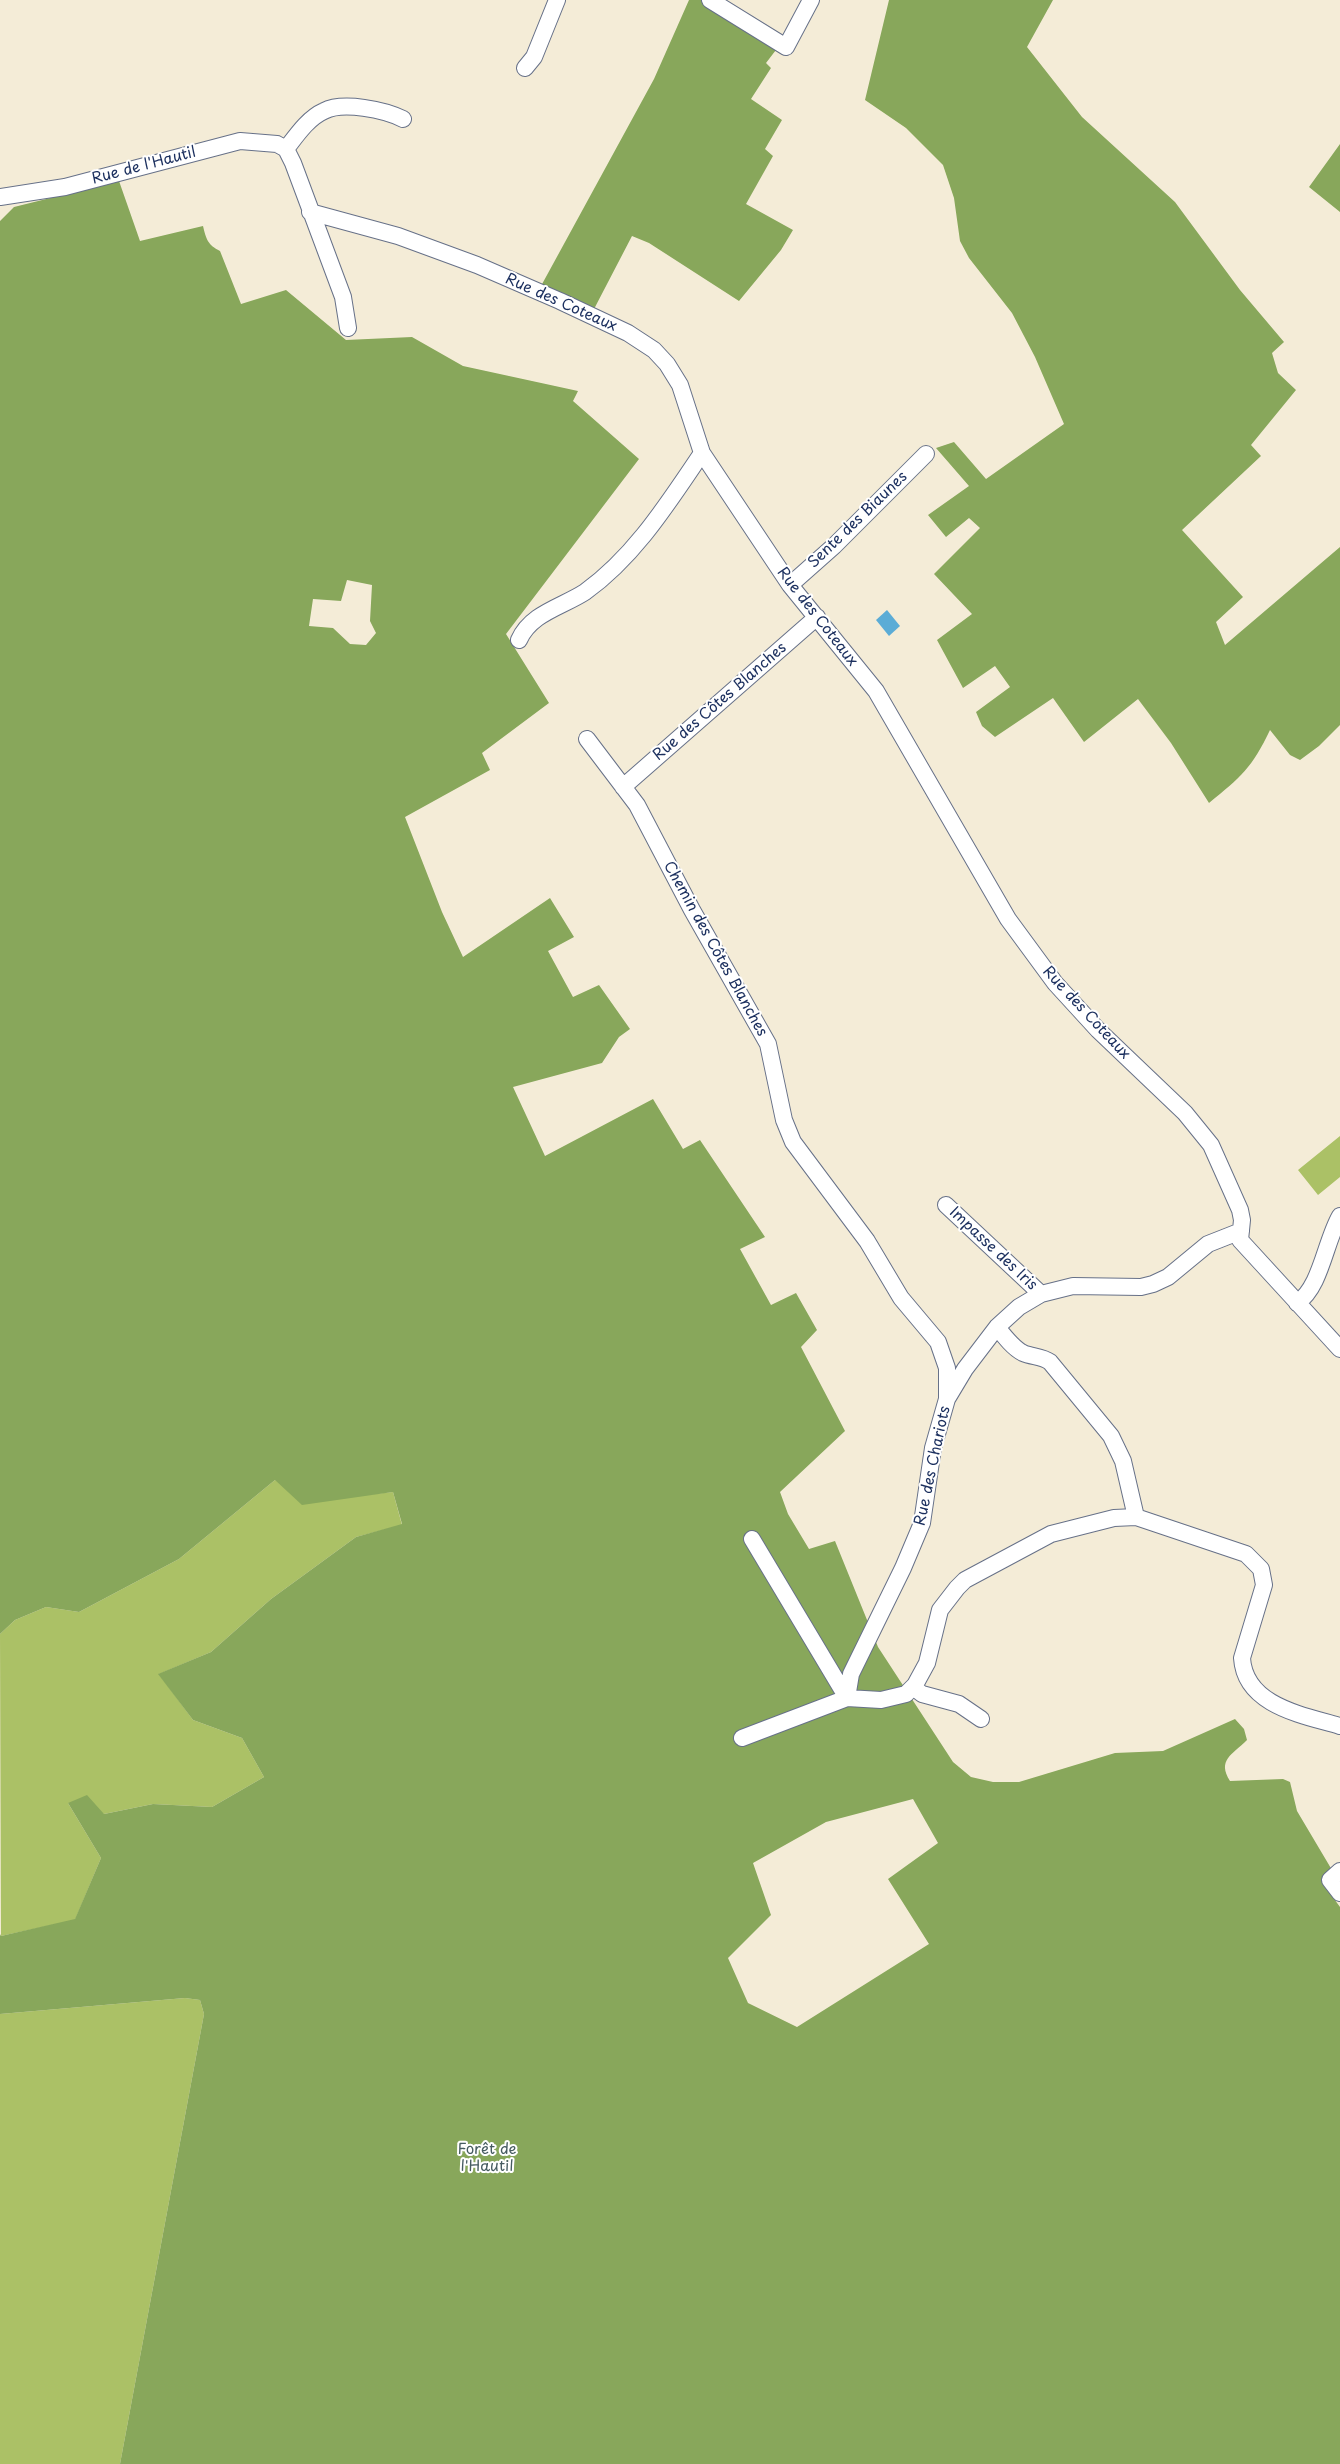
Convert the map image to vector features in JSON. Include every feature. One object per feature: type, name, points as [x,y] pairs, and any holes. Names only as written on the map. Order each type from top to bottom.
[{"type":"street","points":[[525,68],[534,57],[557,0]]},
{"type":"street","points":[[710,0],[786,47],[812,0]]},
{"type":"street","points":[[348,328],[343,297],[293,163],[286,149],[299,132],[324,110],[350,107],[391,114],[403,119]]},
{"type":"street","name":"Rue de l'Hautil","points":[[0,197],[65,187],[240,141],[277,144],[286,149]]},
{"type":"street","name":"Rue des Coteaux","points":[[310,212],[398,236],[477,265],[560,301],[634,337],[654,350],[667,364],[680,385],[702,452],[790,585],[876,691],[1008,919],[1055,983],[1098,1030],[1185,1113],[1211,1145],[1237,1202],[1242,1220],[1240,1240],[1256,1260],[1261,1262],[1297,1303]]},
{"type":"street","points":[[519,640],[524,628],[548,611],[583,593],[607,575],[664,511],[702,452]]},
{"type":"street","name":"Sente des Biaunes","points":[[790,585],[834,546],[926,454]]},
{"type":"street","name":"Rue des Côtes Blanches","points":[[623,787],[817,616]]},
{"type":"street","name":"Chemin des Côtes Blanches","points":[[587,740],[637,805],[692,910],[768,1044],[784,1120],[793,1142],[867,1241],[901,1298],[938,1342],[946,1368],[947,1399]]},
{"type":"street","name":"Impasse des Iris","points":[[946,1205],[1040,1294]]},
{"type":"street","points":[[1340,1216],[1326,1246],[1314,1283],[1305,1298],[1297,1303],[1340,1349]]},
{"type":"street","name":"Rue des Chariots","points":[[847,1698],[851,1674],[903,1568],[922,1523],[933,1448],[947,1399],[965,1369],[997,1327],[1019,1307],[1040,1294],[1074,1286],[1141,1287],[1153,1284],[1168,1277],[1208,1244],[1242,1231]]},
{"type":"street","points":[[997,1327],[1006,1339],[1023,1353],[1041,1357],[1050,1362],[1103,1424],[1123,1461],[1136,1517]]},
{"type":"street","points":[[742,1738],[847,1698],[881,1700],[906,1694],[913,1687],[927,1663],[940,1610],[956,1588],[965,1580],[1051,1534],[1114,1518],[1136,1517],[1246,1554],[1261,1569],[1264,1586],[1242,1658],[1243,1668],[1252,1685],[1266,1700],[1300,1714],[1340,1726]]},
{"type":"street","points":[[752,1539],[847,1698]]},
{"type":"street","points":[[913,1687],[922,1694],[959,1704],[981,1719]]},
{"type":"green space","points":[[689,0],[702,0],[779,46],[766,63],[771,68],[751,99],[782,120],[765,149],[773,156],[746,204],[793,230],[781,250],[739,301],[649,243],[632,236],[593,311],[541,286],[654,79]]},
{"type":"green space","points":[[889,0],[1053,0],[1027,47],[1082,117],[1175,202],[1240,290],[1284,342],[1272,353],[1278,373],[1296,390],[1251,445],[1261,456],[1182,530],[1243,597],[1216,622],[1225,645],[1340,547],[1340,725],[1319,746],[1300,760],[1290,755],[1270,730],[1245,771],[1209,803],[1171,743],[1138,699],[1084,742],[1053,698],[995,737],[982,726],[976,712],[1010,687],[995,666],[963,688],[937,640],[972,614],[934,574],[980,528],[969,518],[946,537],[928,515],[969,486],[936,448],[954,442],[986,479],[1064,424],[1035,357],[1012,313],[969,258],[960,241],[954,198],[943,165],[906,128],[865,100]]},
{"type":"green space","points":[[1340,144],[1340,212],[1309,187]]},
{"type":"green space","name":"Forêt de l'Hautil","points":[[119,181],[140,241],[203,226],[208,241],[220,251],[241,304],[286,290],[346,340],[412,337],[463,366],[578,391],[573,401],[639,459],[506,634],[549,703],[482,753],[490,770],[405,817],[442,912],[463,957],[550,898],[574,937],[548,951],[573,997],[599,985],[630,1029],[619,1037],[602,1063],[513,1087],[545,1156],[653,1099],[683,1149],[700,1140],[765,1237],[740,1249],[771,1305],[796,1293],[817,1330],[801,1347],[845,1431],[780,1492],[788,1514],[809,1549],[835,1541],[878,1647],[953,1762],[971,1777],[993,1782],[1019,1782],[1115,1753],[1163,1751],[1235,1719],[1244,1729],[1247,1740],[1228,1758],[1225,1768],[1230,1781],[1283,1779],[1290,1782],[1297,1811],[1332,1870],[1329,1892],[1340,1907],[1340,2464],[120,2464],[204,2014],[200,2000],[185,1998],[0,2014],[0,1934],[1,1936],[75,1919],[101,1858],[68,1803],[87,1795],[104,1814],[153,1804],[212,1807],[264,1777],[242,1738],[193,1720],[158,1674],[211,1652],[271,1599],[356,1537],[402,1524],[393,1492],[302,1505],[275,1480],[179,1559],[79,1612],[46,1607],[15,1620],[0,1634],[0,221],[14,207]],"holes":[[[347,580],[372,585],[370,621],[376,633],[366,645],[350,644],[333,628],[309,626],[313,599],[341,601]],[[913,1799],[938,1843],[888,1879],[929,1944],[797,2027],[748,2003],[728,1958],[771,1915],[753,1863],[826,1822]]]},
{"type":"green space","points":[[1340,1136],[1340,1177],[1318,1195],[1298,1170]]},
{"type":"green space","points":[[275,1480],[355,1496],[393,1492],[402,1525],[356,1537],[271,1599],[211,1652],[159,1674],[193,1720],[242,1738],[264,1777],[212,1807],[153,1804],[104,1814],[68,1803],[101,1858],[75,1920],[1,1936],[0,1634],[15,1620],[46,1607],[79,1612],[179,1559]]},
{"type":"green space","points":[[185,1998],[200,2000],[204,2014],[120,2464],[0,2464],[0,2014]]},
{"type":"water","points":[[887,610],[900,626],[889,636],[876,620]]}]
